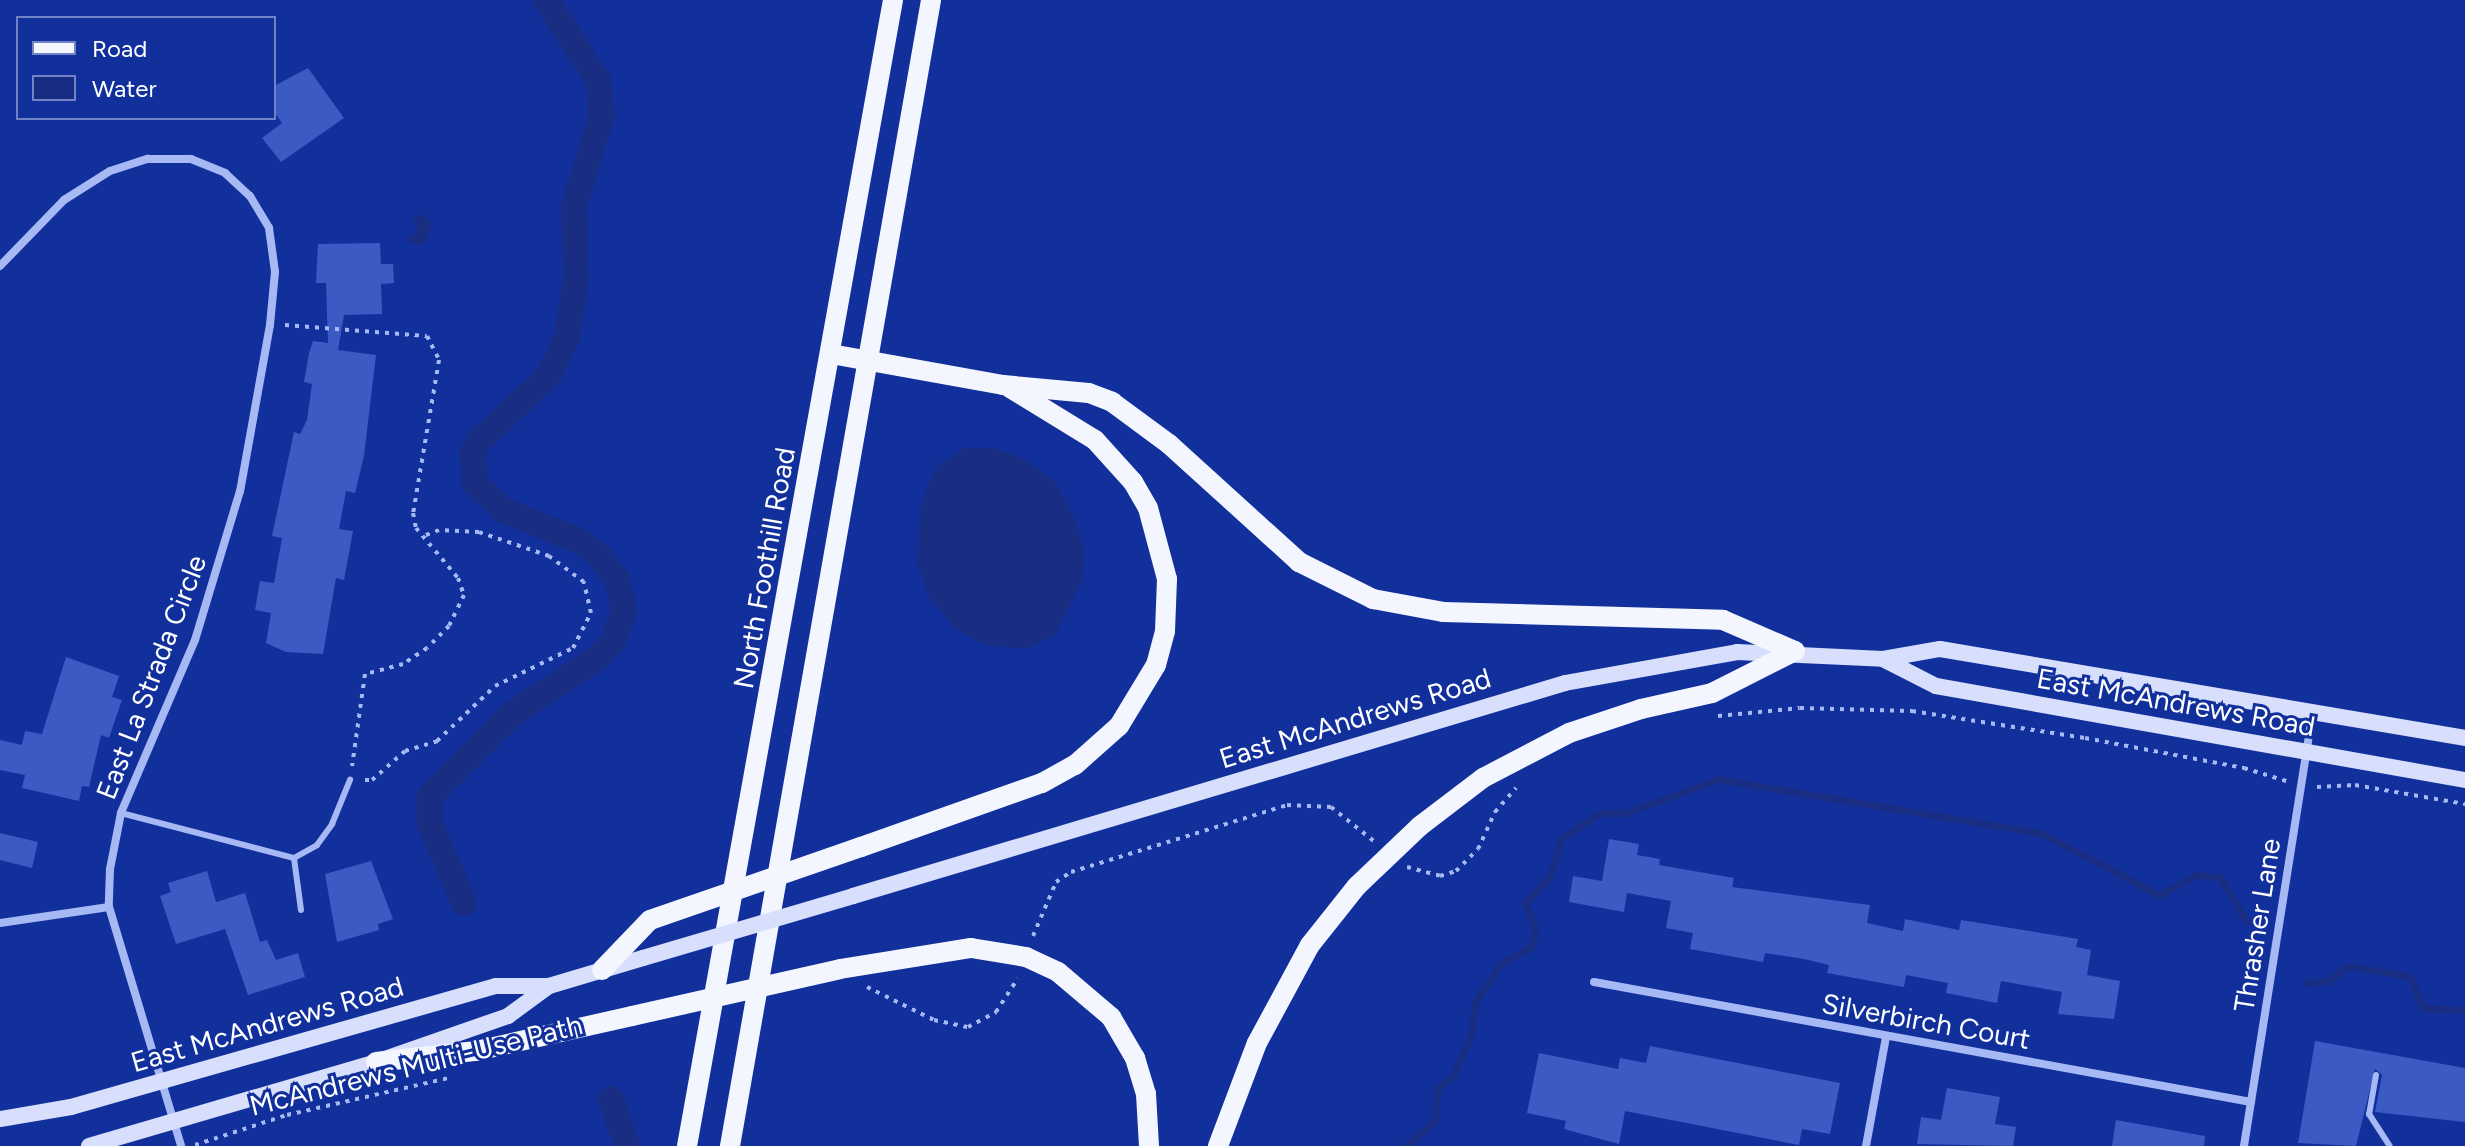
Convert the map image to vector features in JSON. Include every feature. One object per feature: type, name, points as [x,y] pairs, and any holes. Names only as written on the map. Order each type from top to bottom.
[{"type":"main road","name":"North Foothill Road","points":[[687,1146],[893,0]]},
{"type":"main road","points":[[730,1146],[931,0]]},
{"type":"main road","points":[[831,354],[1003,385],[1076,390],[1112,402],[1169,444],[1299,562],[1373,599],[1443,612],[1723,620],[1795,651]]},
{"type":"main road","points":[[602,970],[650,920],[1042,783],[1075,765],[1132,709],[1162,647],[1166,570],[1155,524],[1141,495],[1095,440],[1003,385]]},
{"type":"main road","name":"East McAndrews Road","points":[[0,1119],[71,1107],[496,986],[549,986],[1565,683],[1677,659],[1795,651],[1883,659],[1940,649],[2465,738]]},
{"type":"main road","points":[[1218,1146],[1257,1043],[1310,945],[1357,886],[1420,826],[1483,778],[1543,745],[1641,709],[1712,693],[1795,651]]},
{"type":"main road","name":"East McAndrews Road","points":[[1883,659],[1936,686],[2465,780]]},
{"type":"main road","points":[[376,1062],[476,1051],[840,969],[971,948],[1026,957],[1058,972],[1111,1017],[1135,1058],[1146,1094],[1149,1146]]},
{"type":"main road","name":"East McAndrews Road","points":[[89,1146],[376,1062],[508,1016],[549,986]]},
{"type":"street","name":"East La Strada Circle","points":[[0,266],[64,200],[110,171],[148,159],[191,159],[225,173],[250,196],[269,228],[275,272],[270,325],[240,491],[219,567],[179,681],[121,813],[110,869],[109,907],[181,1146]]},
{"type":"street","name":"Thrasher Lane","points":[[2244,1146],[2313,711]]},
{"type":"street","points":[[0,923],[109,907]]},
{"type":"street","name":"Silverbirch Court","points":[[1594,982],[2251,1102]]},
{"type":"street","points":[[1866,1146],[1886,1037]]},
{"type":"lane","points":[[121,813],[294,858],[317,845],[332,824],[350,780]]},
{"type":"lane","points":[[294,858],[301,910]]},
{"type":"lane","points":[[2376,1075],[2369,1114],[2390,1146]]},
{"type":"path","points":[[270,325],[410,332],[427,336],[437,347],[439,360],[413,513],[423,536],[458,578],[464,595],[460,609],[427,648],[403,664],[365,674],[350,780],[372,780],[405,751],[437,741],[495,686],[573,648],[588,622],[589,596],[569,566],[479,532],[439,530],[423,536]]},
{"type":"path","points":[[1703,718],[1800,708],[1912,711],[2230,765],[2272,780]]},
{"type":"path","points":[[1403,864],[1440,876],[1456,871],[1469,861],[1495,812],[1525,781]]},
{"type":"path","points":[[2326,789],[2355,785],[2465,804]]},
{"type":"path","points":[[1029,948],[1048,897],[1071,872],[1287,805],[1331,807],[1381,847]]},
{"type":"path","points":[[859,984],[934,1020],[968,1027],[996,1012],[1022,966]]},
{"type":"path","name":"McAndrews Multi-Use Path","points":[[192,1146],[287,1115],[453,1077]]},
{"type":"water","points":[[422,214],[431,222],[428,240],[420,246],[406,240],[417,231],[413,218]]},
{"type":"water","points":[[965,448],[993,448],[1025,459],[1055,481],[1075,519],[1085,554],[1082,580],[1055,635],[1026,649],[985,645],[955,629],[929,597],[918,565],[920,506],[936,466]]},
{"type":"building","points":[[308,68],[344,118],[281,162],[262,138],[282,123],[276,115],[276,85]]},
{"type":"building","points":[[380,243],[381,264],[393,264],[394,283],[381,284],[382,314],[344,315],[338,350],[376,355],[364,456],[355,493],[346,491],[339,529],[353,531],[344,580],[336,578],[323,654],[286,652],[266,643],[271,613],[255,610],[260,581],[274,583],[282,538],[272,536],[294,432],[300,434],[307,420],[312,384],[304,382],[309,353],[313,341],[328,343],[326,283],[316,283],[318,244]]},
{"type":"building","points":[[66,657],[119,676],[112,697],[122,700],[109,738],[101,735],[89,787],[82,786],[79,801],[22,788],[25,775],[0,770],[0,740],[22,745],[25,731],[42,734]]},
{"type":"building","points":[[0,833],[38,842],[32,868],[0,860]]},
{"type":"building","points":[[1609,839],[1639,844],[1637,855],[1660,859],[1659,865],[1734,878],[1732,887],[1870,905],[1867,923],[1903,931],[1905,919],[1959,930],[1961,920],[2078,939],[2076,947],[2091,950],[2087,975],[2120,981],[2114,1019],[2058,1014],[2062,992],[2001,981],[1997,1003],[1946,993],[1948,983],[1906,975],[1904,987],[1827,973],[1829,965],[1804,959],[1765,953],[1763,962],[1690,949],[1693,933],[1666,928],[1671,901],[1627,893],[1624,912],[1569,902],[1573,876],[1602,881]]},
{"type":"building","points":[[371,861],[393,919],[378,924],[379,930],[337,942],[325,874]]},
{"type":"building","points":[[207,871],[216,902],[245,893],[260,942],[267,940],[276,960],[298,953],[305,977],[248,995],[225,929],[176,944],[160,896],[171,892],[168,883]]},
{"type":"building","points":[[2315,1041],[2465,1068],[2465,1122],[2375,1112],[2382,1075],[2375,1069],[2356,1146],[2298,1143]]},
{"type":"building","points":[[1650,1046],[1840,1083],[1830,1134],[1802,1129],[1799,1145],[1625,1111],[1619,1144],[1564,1129],[1566,1121],[1527,1113],[1539,1053],[1618,1069],[1620,1058],[1646,1063]]},
{"type":"building","points":[[1947,1088],[2000,1097],[1995,1124],[2016,1127],[2013,1146],[1917,1144],[1921,1117],[1941,1120]]},
{"type":"building","points":[[2116,1120],[2205,1136],[2204,1146],[2112,1146]]},
{"type":"waterway","points":[[464,903],[430,824],[430,796],[512,714],[599,657],[613,641],[624,610],[617,580],[599,555],[580,541],[503,510],[475,483],[473,453],[479,441],[549,375],[567,337],[576,278],[574,206],[602,115],[598,80],[546,0]]},
{"type":"waterway","points":[[1406,1146],[1435,1121],[1437,1089],[1454,1074],[1471,1036],[1475,1002],[1501,964],[1532,946],[1535,928],[1525,903],[1549,877],[1562,838],[1600,813],[1626,813],[1719,779],[2043,834],[2159,895],[2197,875],[2220,877],[2246,921]]},
{"type":"waterway","points":[[2307,983],[2329,981],[2347,966],[2409,976],[2423,1008],[2465,1010]]},
{"type":"waterway","points":[[611,1099],[627,1146]]}]
